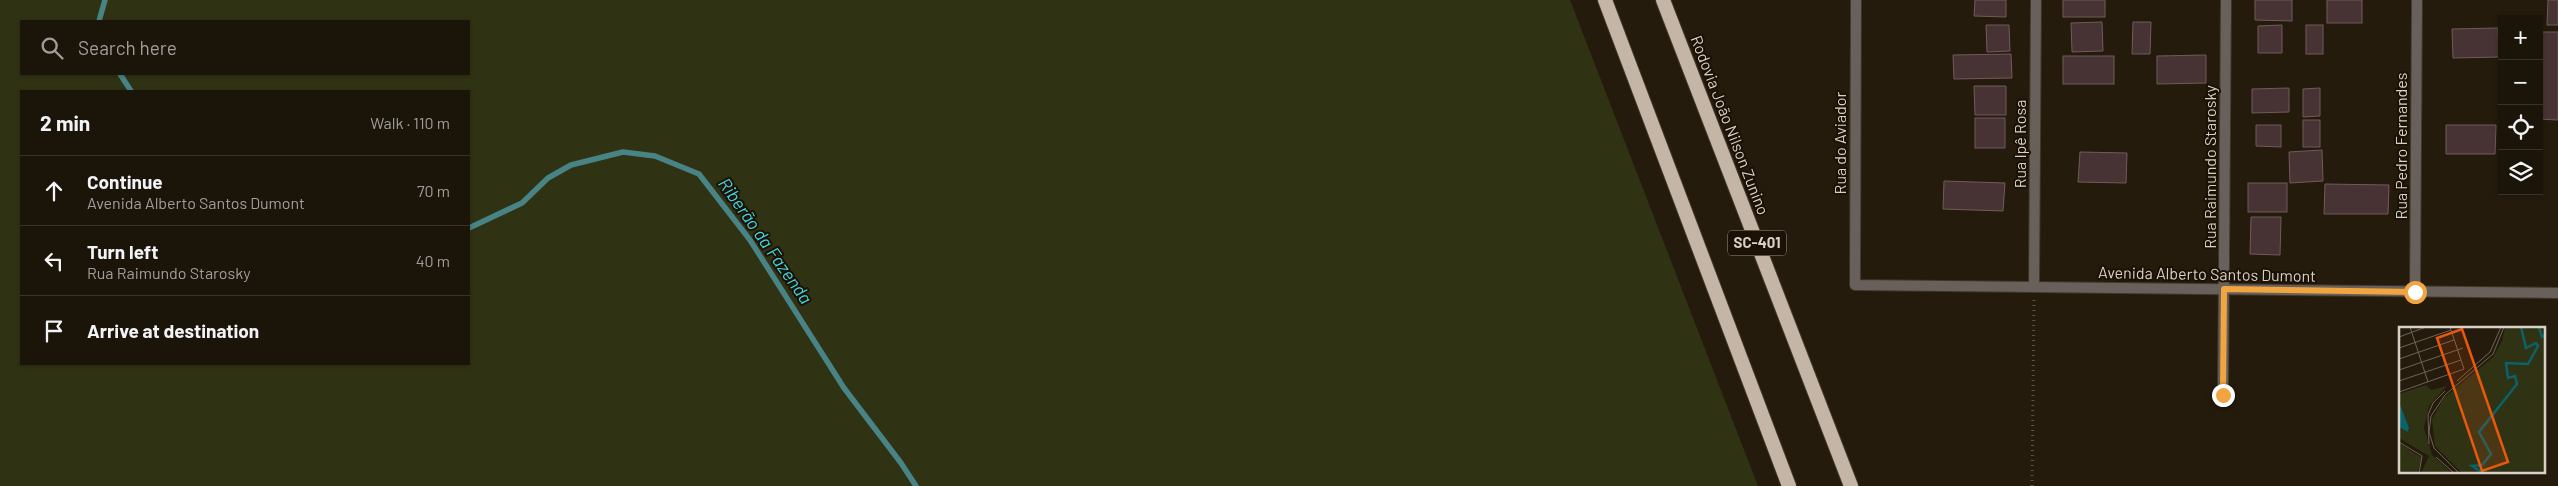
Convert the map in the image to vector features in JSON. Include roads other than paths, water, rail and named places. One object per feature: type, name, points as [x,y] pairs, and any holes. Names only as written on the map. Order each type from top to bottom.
[{"type":"highway","points":[[1605,0],[1789,486]]},
{"type":"highway","name":"Rodovia João Nilson Zunino","points":[[1663,0],[1851,486]]},
{"type":"street","name":"Rua do Aviador","points":[[1855,285],[1856,0]]},
{"type":"street","name":"Rua Ipê Rosa","points":[[2034,287],[2036,0]]},
{"type":"street","name":"Rua Raimundo Starosky","points":[[2223,395],[2226,0]]},
{"type":"street","name":"Rua Pedro Fernandes","points":[[2415,292],[2417,0]]},
{"type":"street","name":"Avenida Alberto Santos Dumont","points":[[1855,285],[2558,293]]},
{"type":"waterway","name":"Riberão da Fazenda","points":[[99,20],[105,0]]},
{"type":"waterway","name":"Riberão da Fazenda","points":[[121,75],[130,90]]},
{"type":"waterway","name":"Riberão da Fazenda","points":[[470,228],[522,203],[548,178],[571,165],[623,152],[655,156],[699,174],[750,240],[844,388],[901,463],[916,486]]}]
